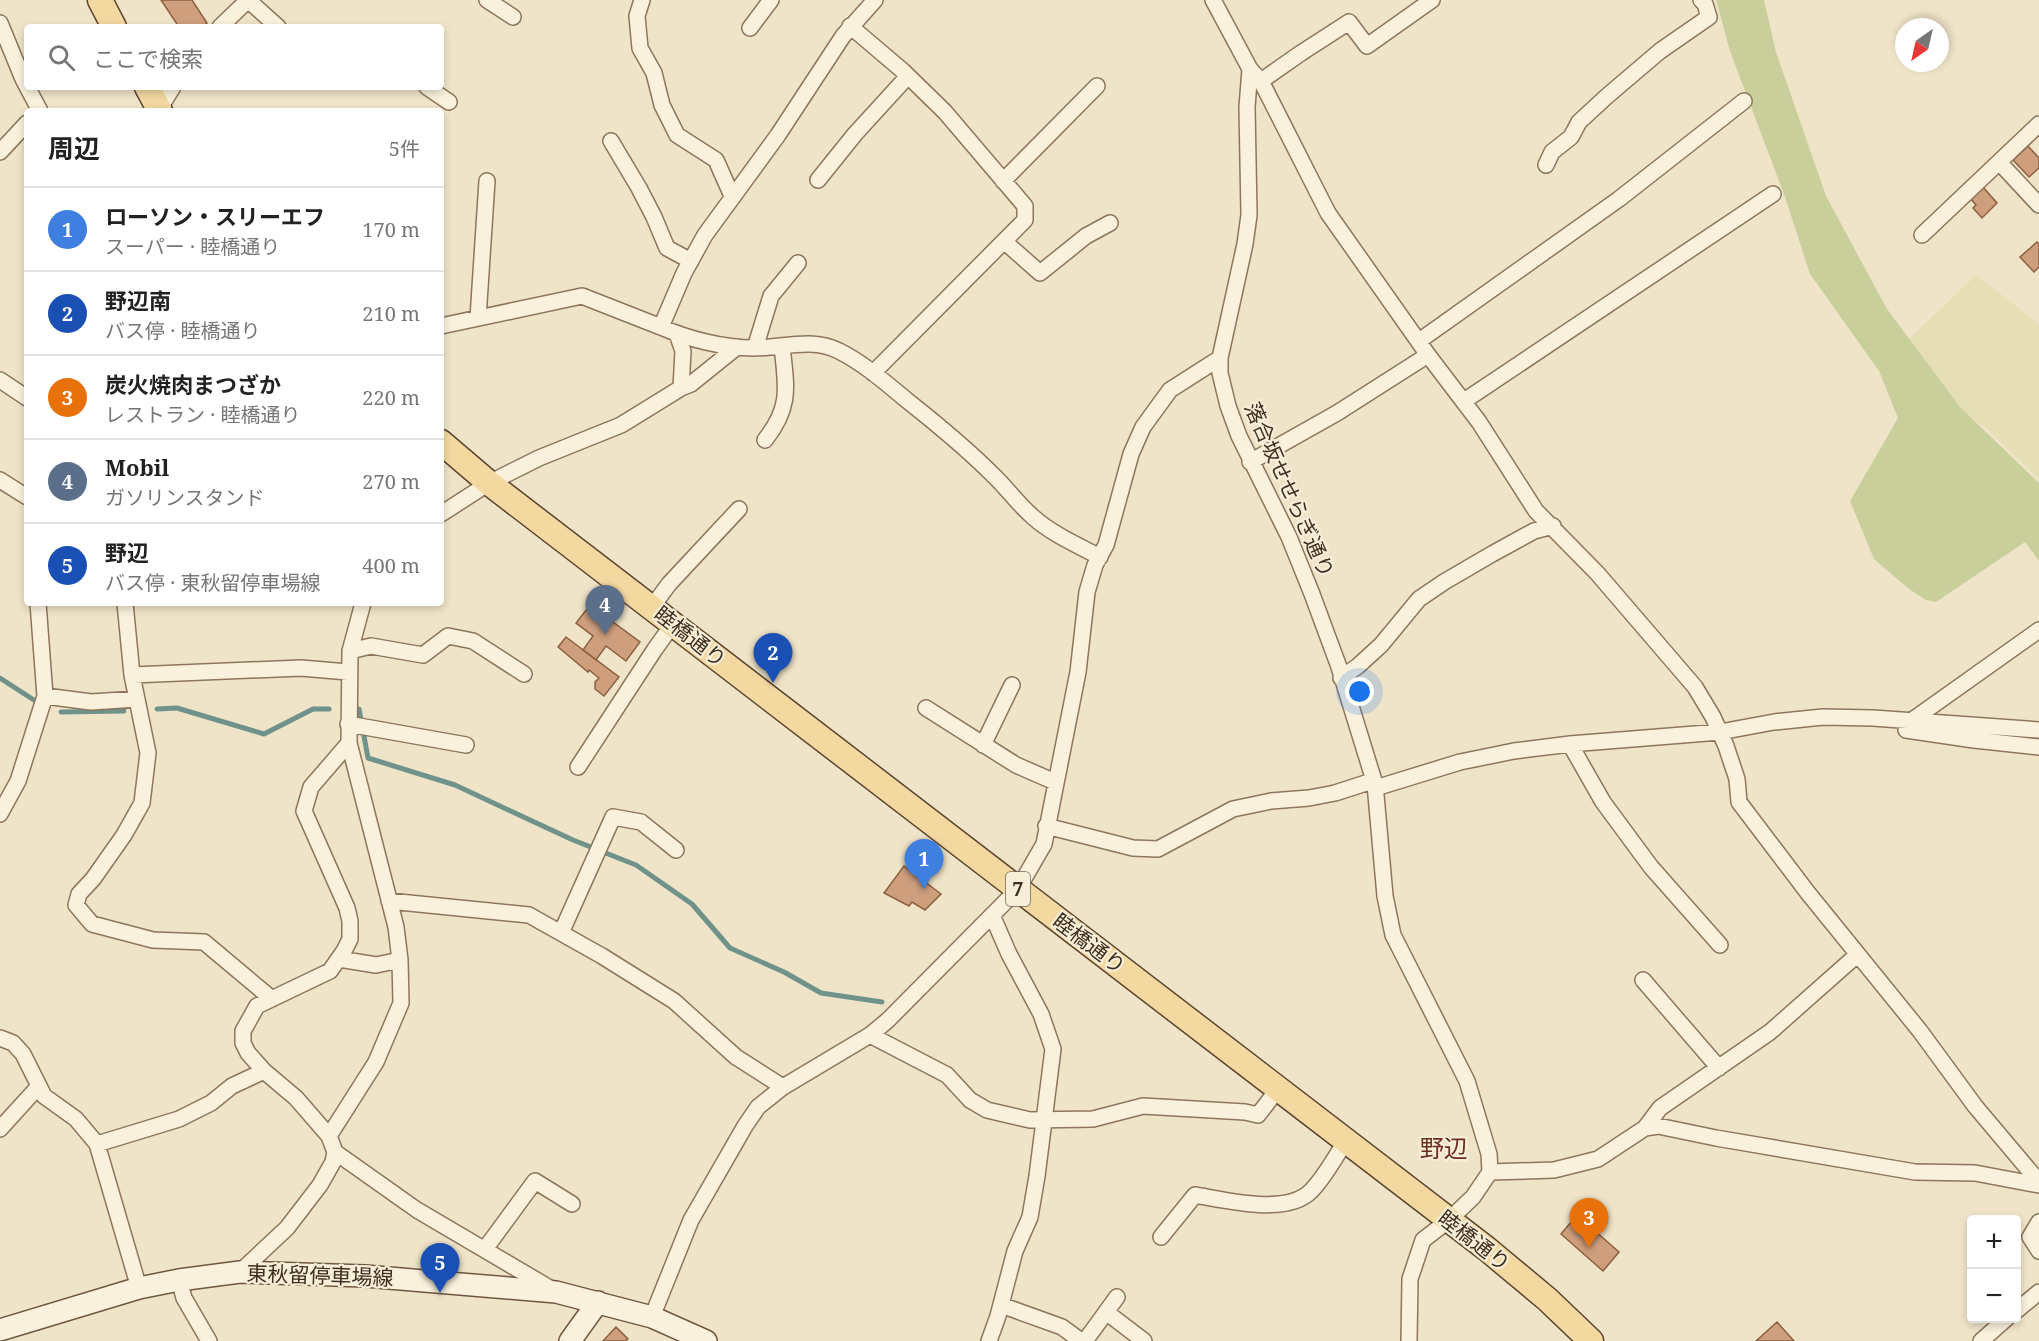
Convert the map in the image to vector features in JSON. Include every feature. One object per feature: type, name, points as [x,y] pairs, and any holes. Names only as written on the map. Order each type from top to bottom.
[{"type":"main road","points":[[100,0],[112,24]]},
{"type":"main road","points":[[149,90],[158,108]]},
{"type":"main road","name":"睦橋通り","points":[[444,445],[489,483],[1449,1220],[1547,1299],[1591,1341]]},
{"type":"main road","name":"東秋留停車場線","points":[[0,1330],[139,1288],[240,1272],[365,1276],[556,1292],[652,1317],[706,1341]]},
{"type":"main road","points":[[570,1341],[598,1302]]},
{"type":"street","points":[[223,24],[248,0],[275,24]]},
{"type":"street","points":[[487,0],[513,17]]},
{"type":"street","points":[[642,0],[637,16],[640,48],[654,73],[662,105],[678,135],[716,160],[732,196]]},
{"type":"street","points":[[750,28],[771,0]]},
{"type":"street","points":[[661,327],[705,235],[778,135],[850,26],[875,0]]},
{"type":"street","points":[[1213,0],[1250,69],[1261,81],[1328,213],[1428,355],[1464,401],[1536,511],[1597,573],[1695,687],[1720,732],[1737,779],[1739,802],[1857,955],[1920,1031],[1975,1106],[2039,1184]]},
{"type":"street","points":[[1261,81],[1349,22],[1367,46],[1432,0]]},
{"type":"street","points":[[1546,165],[1552,152],[1571,137],[1579,122],[1606,97],[1660,51],[1709,17],[1705,4],[1701,0]]},
{"type":"street","points":[[0,23],[24,81]]},
{"type":"street","points":[[850,26],[908,76],[945,112],[1025,206],[1025,220],[1005,242],[873,373]]},
{"type":"street","name":"落合坂せせらぎ通り","points":[[1250,69],[1247,107],[1249,214],[1245,244],[1220,358],[1220,373],[1228,406],[1250,462],[1289,537],[1339,667],[1375,784],[1385,896],[1394,935],[1467,1081],[1489,1154],[1490,1172]]},
{"type":"street","points":[[818,180],[855,134],[908,76]]},
{"type":"street","points":[[1003,182],[1097,86]]},
{"type":"street","points":[[28,90],[38,108]]},
{"type":"street","points":[[160,108],[171,90]]},
{"type":"street","points":[[431,90],[449,102]]},
{"type":"street","points":[[1419,341],[1619,199],[1744,101]]},
{"type":"street","points":[[1922,235],[2039,124]]},
{"type":"street","points":[[0,152],[24,126]]},
{"type":"street","points":[[611,141],[650,207],[667,248],[691,261]]},
{"type":"street","points":[[1999,162],[2039,205]]},
{"type":"street","points":[[478,318],[487,182]]},
{"type":"street","points":[[1464,401],[1773,194]]},
{"type":"street","points":[[1005,242],[1040,273],[1086,236],[1110,223]]},
{"type":"street","points":[[755,348],[771,296],[798,263]]},
{"type":"street","points":[[444,326],[582,296],[677,334],[737,347],[813,344],[826,346],[839,351],[873,373],[981,462],[1033,517],[1056,534],[1100,557]]},
{"type":"street","points":[[677,334],[683,351],[681,388]]},
{"type":"street","points":[[765,440],[783,411],[786,392],[782,346]]},
{"type":"street","points":[[444,512],[489,483],[539,458],[621,425],[691,384],[737,347]]},
{"type":"street","points":[[1250,462],[1337,413],[1428,355]]},
{"type":"street","points":[[652,1317],[691,1220],[758,1107],[783,1087],[870,1035],[887,1021],[1018,889],[1044,844],[1078,672],[1087,592],[1095,565],[1106,545],[1131,454],[1143,427],[1170,390],[1220,358]]},
{"type":"street","points":[[0,380],[24,396]]},
{"type":"street","points":[[0,480],[24,496]]},
{"type":"street","points":[[652,607],[669,585],[739,509]]},
{"type":"street","points":[[1341,678],[1381,645],[1419,599],[1513,542],[1534,531],[1553,526]]},
{"type":"street","points":[[0,814],[18,781],[45,696],[38,606]]},
{"type":"street","points":[[125,606],[132,675],[148,753],[142,803],[118,844],[93,879],[79,894],[76,905],[92,924],[153,940],[204,942],[272,999]]},
{"type":"street","points":[[329,1136],[376,1062],[401,1003],[400,960],[396,927],[349,743],[351,724],[348,672],[354,631],[362,606]]},
{"type":"street","points":[[578,767],[673,624]]},
{"type":"street","points":[[1911,721],[2039,630]]},
{"type":"street","points":[[350,651],[371,646],[423,655],[448,636],[473,641],[524,674]]},
{"type":"street","points":[[132,675],[301,668],[348,672]]},
{"type":"street","points":[[982,745],[1012,685]]},
{"type":"street","points":[[45,696],[91,702],[137,699]]},
{"type":"street","points":[[926,708],[1016,765],[1055,782]]},
{"type":"street","points":[[1823,717],[1974,740],[2039,747]]},
{"type":"street","points":[[1046,826],[1133,848],[1158,849],[1233,808],[1335,793],[1366,783],[1382,786],[1460,762],[1514,751],[1570,744],[1720,732],[1774,722],[1823,717],[2039,730]]},
{"type":"street","points":[[351,724],[466,745]]},
{"type":"street","points":[[240,1272],[287,1228],[320,1185],[333,1162],[335,1152],[329,1136],[296,1098],[264,1071],[248,1053],[243,1043],[243,1031],[257,1006],[330,971],[350,939],[347,908],[304,811],[311,787],[349,743]]},
{"type":"street","points":[[1570,744],[1603,802],[1651,867],[1719,945]]},
{"type":"street","points":[[561,933],[613,817],[641,822],[676,850]]},
{"type":"street","points":[[389,901],[529,915],[674,1001],[736,1057],[783,1087]]},
{"type":"street","points":[[989,1341],[1015,1251],[1030,1217],[1053,1049],[1041,1014],[1009,954],[992,915]]},
{"type":"street","points":[[1409,1341],[1410,1279],[1423,1240],[1473,1197],[1490,1172],[1554,1170],[1598,1159],[1645,1128],[1660,1108],[1770,1032],[1857,955]]},
{"type":"street","points":[[339,959],[376,964],[400,960]]},
{"type":"street","points":[[1643,980],[1719,1068]]},
{"type":"street","points":[[870,1035],[947,1075],[970,1100],[987,1110],[1030,1120],[1093,1119],[1143,1106],[1245,1112],[1258,1115],[1278,1089]]},
{"type":"street","points":[[0,1038],[12,1043],[23,1054],[44,1096],[76,1119],[97,1144],[139,1288]]},
{"type":"street","points":[[97,1144],[179,1119],[211,1103],[232,1086],[264,1071]]},
{"type":"street","points":[[0,1129],[39,1086]]},
{"type":"street","points":[[1645,1128],[1658,1126],[1915,1172],[1975,1173],[2039,1184]]},
{"type":"street","points":[[1161,1237],[1195,1195],[1253,1206],[1290,1202],[1310,1192],[1346,1141]]},
{"type":"street","points":[[335,1152],[417,1210],[556,1292]]},
{"type":"street","points":[[485,1249],[536,1181],[572,1204]]},
{"type":"street","points":[[2039,1222],[2030,1238],[2039,1251]]},
{"type":"street","points":[[179,1280],[184,1298],[209,1341]]},
{"type":"street","points":[[2021,1307],[2039,1292]]},
{"type":"street","points":[[1001,1305],[1062,1327],[1083,1341],[1117,1297]]},
{"type":"street","points":[[1106,1312],[1144,1341]]},
{"type":"street","points":[[1981,1341],[2001,1323]]},
{"type":"shaded area","points":[[1976,275],[2039,324],[2039,479],[1987,429],[1947,398],[1909,339]]},
{"type":"green space","points":[[1716,0],[1764,0],[1776,52],[1826,196],[1887,309],[1960,407],[2039,483],[2039,561],[2025,542],[1936,602],[1926,600],[1909,589],[1874,559],[1850,501],[1898,418],[1879,371],[1810,274],[1785,197],[1730,51]]},
{"type":"building","points":[[161,0],[192,0],[207,23],[206,24],[177,24]]},
{"type":"building","points":[[2028,146],[2039,158],[2039,168],[2029,177],[2013,160]]},
{"type":"building","points":[[1983,187],[1997,203],[1982,218],[1973,208],[1976,205],[1970,198]]},
{"type":"building","points":[[2037,242],[2039,244],[2039,267],[2034,272],[2020,257]]},
{"type":"building","points":[[590,605],[640,642],[626,661],[606,646],[596,660],[583,650],[593,636],[576,623]]},
{"type":"building","points":[[566,637],[619,677],[604,696],[595,689],[595,682],[599,678],[589,670],[588,672],[558,647]]},
{"type":"building","points":[[904,866],[941,894],[925,910],[912,902],[909,906],[884,893]]},
{"type":"building","points":[[1577,1215],[1619,1252],[1603,1271],[1561,1234]]},
{"type":"building","points":[[1777,1322],[1794,1341],[1756,1341]]},
{"type":"building","points":[[616,1327],[628,1339],[603,1341]]},
{"type":"waterway","points":[[0,678],[37,702]]},
{"type":"waterway","points":[[157,709],[177,708],[264,734],[313,709],[329,709]]},
{"type":"waterway","points":[[359,709],[368,758],[455,785],[573,840],[636,865],[692,904],[730,948],[784,972],[821,993],[882,1002]]},
{"type":"waterway","points":[[61,712],[124,711]]},
{"type":"place","name":"Mobil","points":[[605,635]]},
{"type":"place","name":"野辺南","points":[[773,683]]},
{"type":"place","name":"ローソン・スリーエフ","points":[[924,889]]},
{"type":"place","name":"炭火焼肉まつざか","points":[[1589,1248]]},
{"type":"place","name":"野辺","points":[[440,1293]]},
{"type":"district","name":"野辺","points":[[1444,1149]]}]
